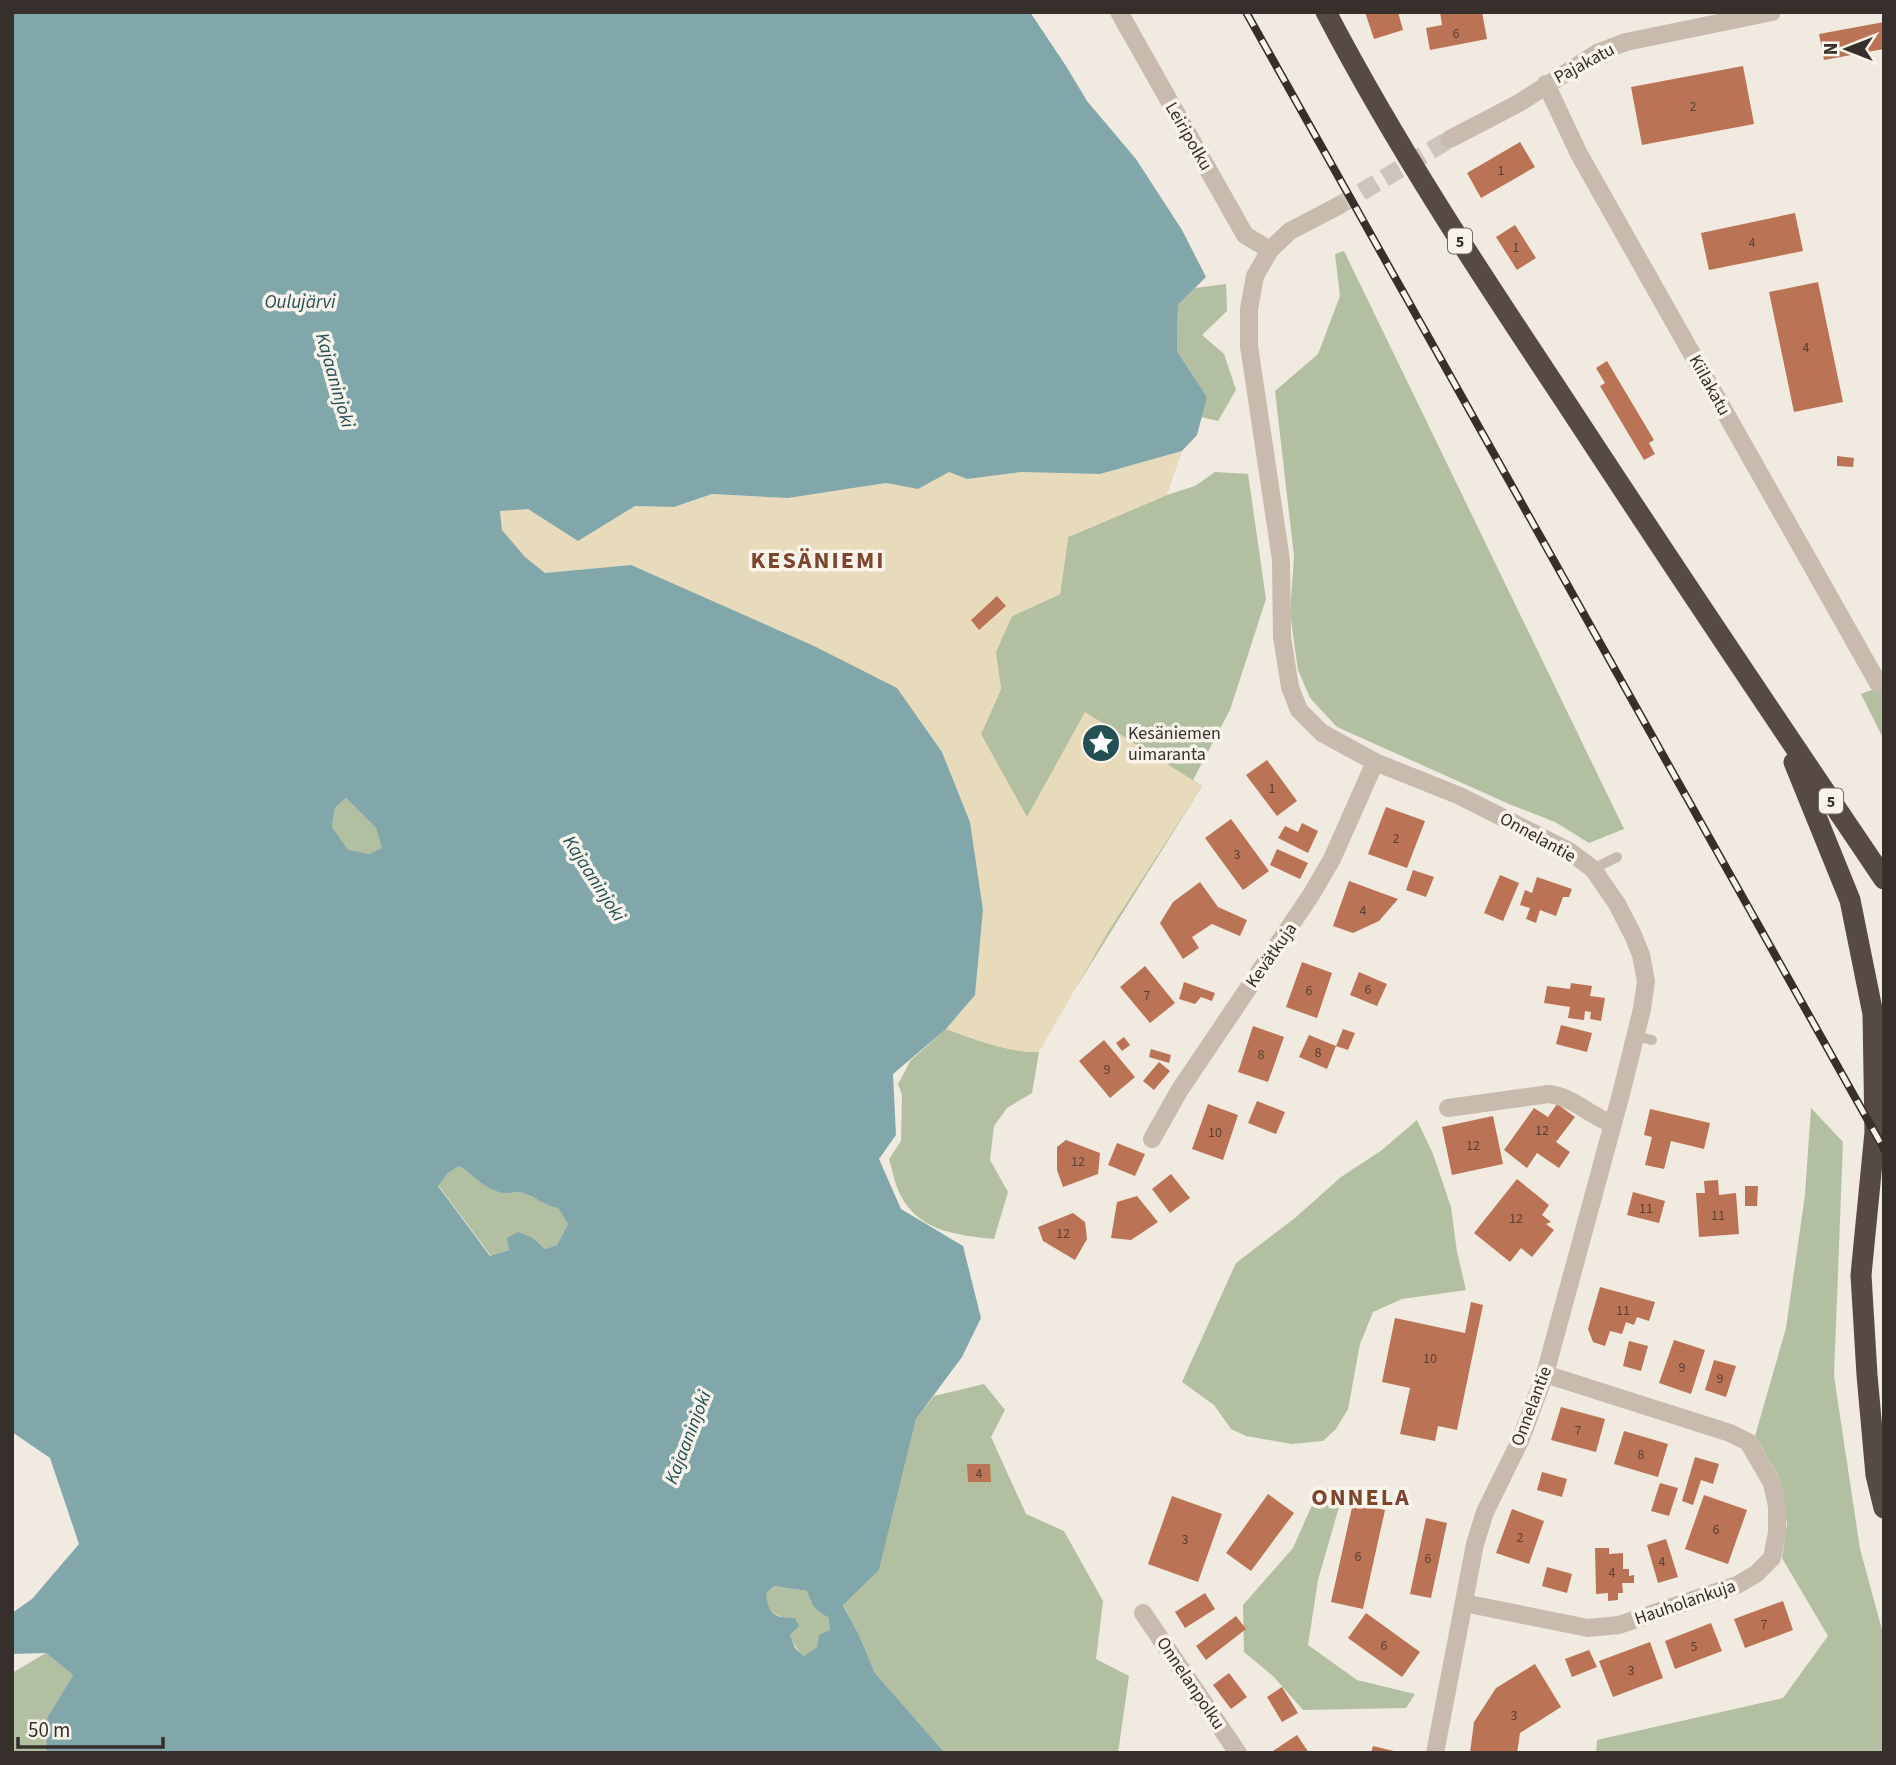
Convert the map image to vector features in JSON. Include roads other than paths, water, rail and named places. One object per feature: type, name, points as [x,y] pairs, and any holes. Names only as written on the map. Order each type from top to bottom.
[{"type":"highway","name":"5","points":[[1319,12],[1342,43]]},
{"type":"highway","name":"5","points":[[1326,12],[1445,219],[1884,878]]},
{"type":"highway","points":[[1779,724],[1850,900],[1873,1014],[1875,1132],[1861,1275],[1876,1475],[1884,1508]]},
{"type":"street","name":"Leiripolku","points":[[1118,12],[1245,234],[1270,250]]},
{"type":"street","name":"Pajakatu","points":[[1450,139],[1518,103],[1597,52],[1626,42],[1772,12]]},
{"type":"street","name":"Kiilakatu","points":[[1546,84],[1579,153],[1878,683]]},
{"type":"street","name":"Onnelantie","points":[[1338,206],[1290,232],[1270,250],[1255,276],[1249,309],[1249,346],[1281,560],[1282,637],[1290,687],[1299,710],[1322,733],[1375,762],[1460,796],[1569,851],[1593,869],[1617,904],[1633,935],[1641,955],[1646,981],[1642,1009],[1644,1038],[1613,1124],[1545,1374],[1520,1441],[1485,1512],[1475,1544],[1435,1753]]},
{"type":"street","name":"Kevätkuja","points":[[1152,1139],[1179,1091],[1325,871],[1375,762]]},
{"type":"street","points":[[1448,1108],[1549,1094],[1561,1096],[1597,1118],[1613,1124]]},
{"type":"street","name":"Hauholankuja","points":[[1464,1603],[1588,1628],[1619,1625],[1737,1585],[1756,1574],[1772,1558],[1777,1532],[1777,1506],[1772,1483],[1748,1442],[1730,1433],[1545,1374]]},
{"type":"street","name":"Onnelanpolku","points":[[1143,1613],[1238,1753]]},
{"type":"lane","points":[[1593,869],[1618,857]]},
{"type":"water","name":"Oulujärvi","points":[[12,12],[1030,12],[1087,101],[1136,159],[1182,230],[1206,277],[1178,305],[1177,351],[1207,397],[1197,435],[1182,451],[1100,474],[1021,472],[967,479],[949,472],[918,489],[886,483],[788,498],[712,494],[674,507],[635,506],[578,541],[528,509],[500,511],[502,530],[525,557],[545,573],[631,565],[814,646],[897,688],[942,752],[970,822],[983,910],[975,995],[946,1029],[893,1074],[896,1135],[879,1159],[901,1209],[963,1246],[981,1318],[962,1357],[916,1419],[879,1570],[843,1605],[875,1673],[945,1753],[46,1753],[47,1718],[73,1675],[46,1653],[12,1654],[12,1613],[32,1599],[79,1544],[50,1458],[12,1432]],"holes":[[[346,798],[376,828],[382,848],[369,854],[348,850],[332,827],[335,808]],[[459,1166],[496,1191],[523,1193],[558,1208],[568,1224],[557,1245],[545,1249],[533,1238],[518,1232],[507,1238],[509,1250],[490,1256],[438,1186],[448,1173]],[[774,1586],[807,1591],[814,1607],[828,1617],[830,1630],[819,1635],[817,1647],[804,1656],[795,1648],[790,1635],[799,1626],[795,1618],[773,1613],[768,1606],[766,1593]]]},
{"type":"tunnel","points":[[1338,206],[1450,139]]},
{"type":"railway","points":[[1246,12],[1884,1149]]},
{"type":"place","name":"Kesäniemen uimaranta","points":[[1101,743]]},
{"type":"district","name":"KESÄNIEMI","points":[[818,560]]},
{"type":"district","name":"ONNELA","points":[[1361,1497]]},
{"type":"water label","name":"Kajaaninjoki","points":[[336,380]]},
{"type":"water label","name":"Kajaaninjoki","points":[[595,878]]},
{"type":"water label","name":"Kajaaninjoki","points":[[687,1437]]}]
